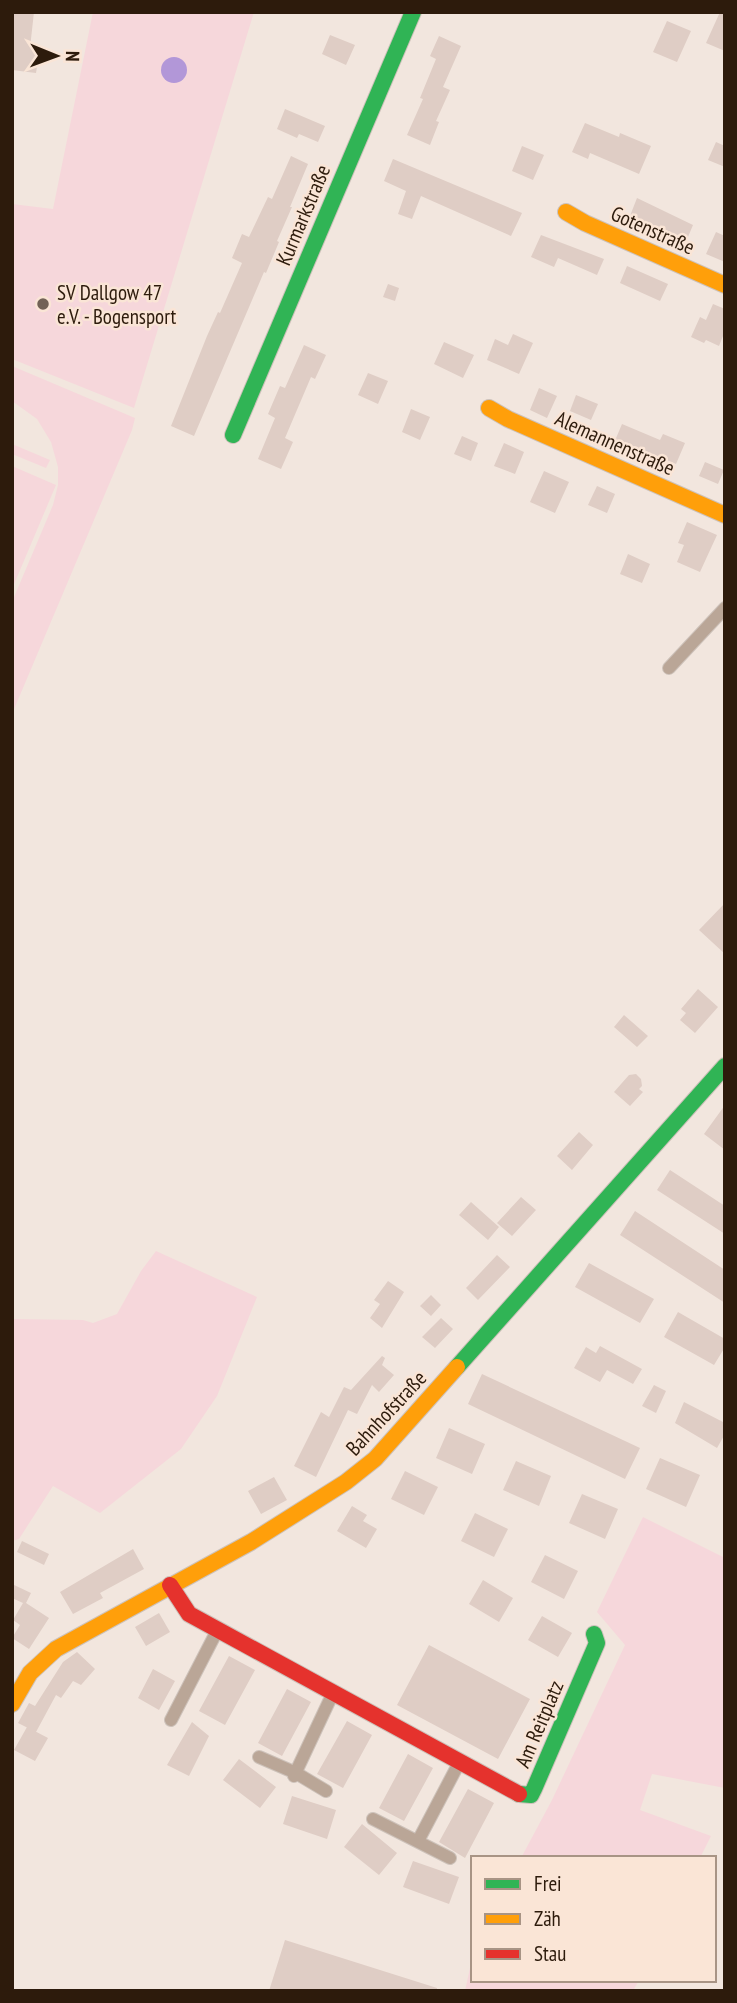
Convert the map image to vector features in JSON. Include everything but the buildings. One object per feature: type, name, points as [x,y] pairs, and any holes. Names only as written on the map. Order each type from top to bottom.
[{"type":"street","name":"Kurmarkstraße","points":[[233,435],[413,12]]},
{"type":"street","name":"Gotenstraße","points":[[566,212],[725,285]]},
{"type":"street","name":"Alemannenstraße","points":[[489,408],[508,419],[725,515]]},
{"type":"street","points":[[669,668],[725,608]]},
{"type":"street","name":"Bahnhofstraße","points":[[12,1704],[28,1675],[46,1657],[170,1585],[266,1535],[344,1485],[374,1459],[725,1066]]},
{"type":"street","name":"Am Reitplatz","points":[[170,1585],[189,1614],[522,1796],[531,1795],[597,1643],[594,1634]]},
{"type":"street","points":[[171,1720],[218,1629]]},
{"type":"street","points":[[295,1774],[333,1693]]},
{"type":"street","points":[[259,1757],[326,1791]]},
{"type":"street","points":[[418,1840],[459,1763]]},
{"type":"street","points":[[373,1819],[450,1858]]},
{"type":"shaded area","points":[[93,12],[254,12],[134,408],[12,359],[12,204],[53,209]],"holes":[[[170,58],[178,58],[184,63],[186,71],[181,81],[173,82],[166,79],[162,71]]]},
{"type":"shaded area","points":[[174,57],[183,61],[187,70],[183,79],[174,83],[165,79],[161,70],[165,61]]},
{"type":"shaded area","points":[[12,366],[135,418],[12,714],[12,602],[53,505],[58,485],[58,467],[51,442],[37,419],[12,401]]},
{"type":"shaded area","points":[[12,444],[50,460],[46,468],[12,454]]},
{"type":"shaded area","points":[[12,466],[56,485],[12,589]]},
{"type":"shaded area","points":[[156,1251],[257,1297],[217,1396],[181,1449],[100,1513],[53,1486],[19,1539],[12,1541],[12,1319],[83,1320],[93,1323],[117,1314],[141,1271]]},
{"type":"shaded area","points":[[643,1517],[725,1558],[725,1788],[652,1774],[640,1810],[711,1836],[701,1856],[522,1856],[552,1800],[625,1645],[597,1612]]},
{"type":"shaded area","points":[[471,1963],[471,1982],[638,1982],[633,1991],[465,1991]]},
{"type":"traffic: fast","points":[[233,435],[413,12]]},
{"type":"traffic: fast","points":[[457,1367],[725,1066]]},
{"type":"traffic: fast","points":[[519,1794],[531,1795],[534,1789],[597,1643],[594,1634]]},
{"type":"traffic: slow","points":[[566,212],[725,285]]},
{"type":"traffic: slow","points":[[489,408],[508,419],[725,515]]},
{"type":"traffic: slow","points":[[12,1704],[30,1673],[56,1649],[251,1542],[346,1482],[375,1459],[457,1367]]},
{"type":"traffic: jam","points":[[170,1585],[189,1614],[519,1794]]},
{"type":"place","name":"SV Dallgow 47 e.V. - Bogensport","points":[[43,304]]}]
